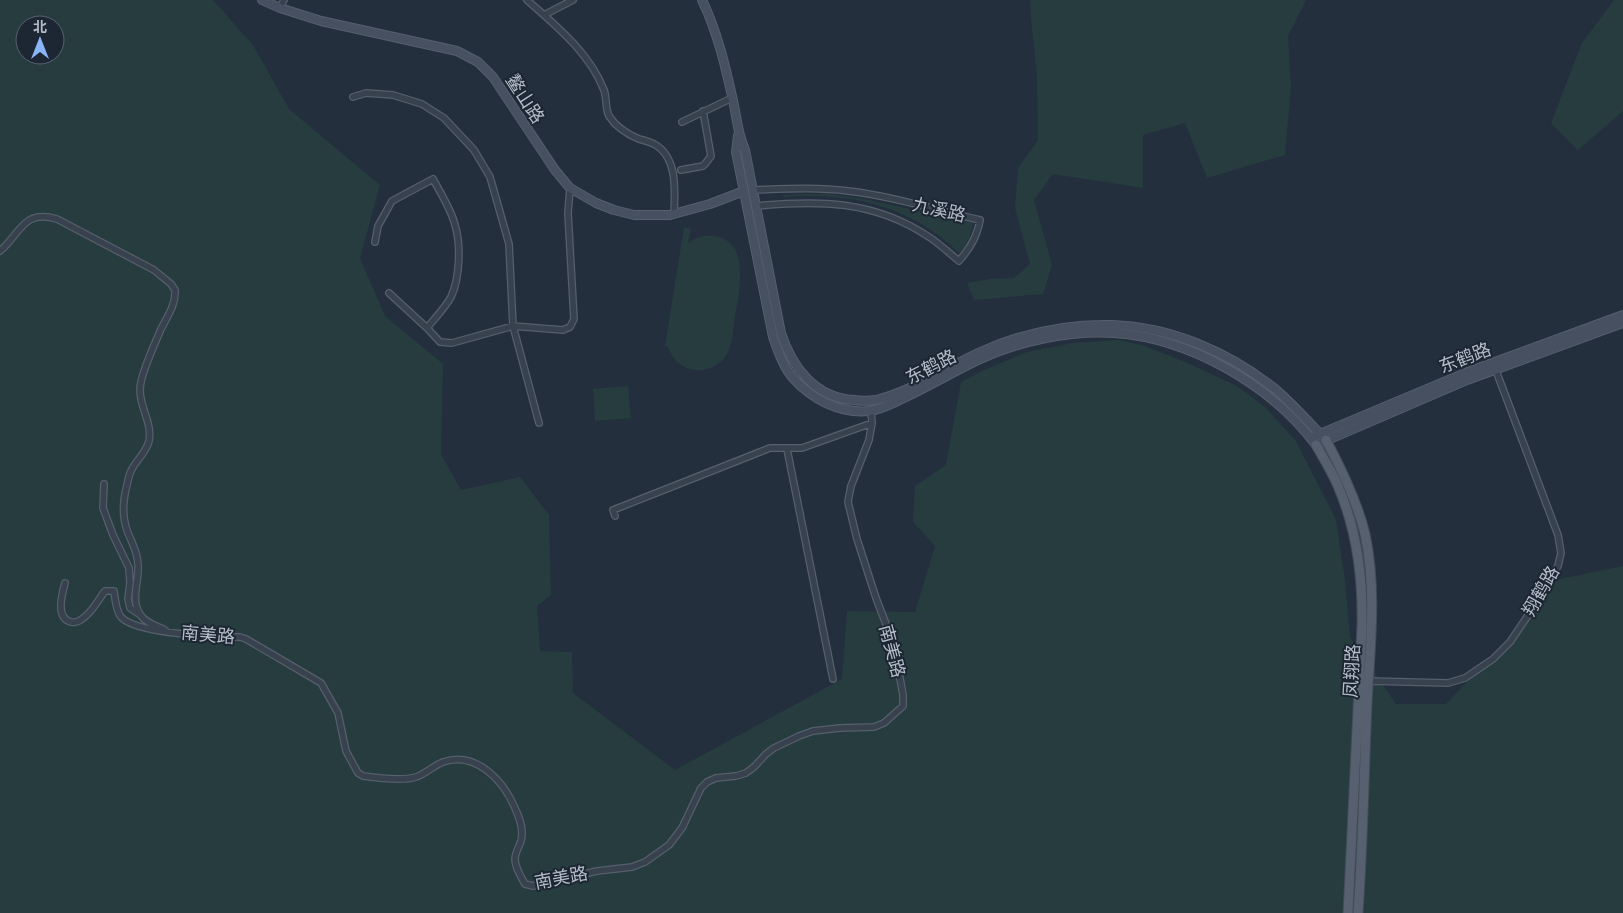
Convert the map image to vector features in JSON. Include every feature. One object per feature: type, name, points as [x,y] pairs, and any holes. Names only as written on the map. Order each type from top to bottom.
[{"type":"main road","name":"鳌山路","points":[[262,0],[282,4],[321,22],[458,51],[478,62],[493,77],[555,170],[570,188],[596,203],[634,215],[653,216],[674,214],[710,204],[748,190]]},
{"type":"main road","name":"东鹤路","points":[[702,0],[716,36],[732,98],[738,135],[736,152],[755,206],[777,317],[786,349],[811,384],[830,395],[846,400],[875,400],[918,384],[984,350],[1023,336],[1068,328],[1112,325],[1161,332],[1185,338],[1235,362],[1276,390],[1323,437]]},
{"type":"main road","name":"东鹤路","points":[[748,190],[773,337],[781,358],[792,377],[803,388],[826,404],[847,410],[871,411],[890,405],[979,360],[1014,347],[1070,335],[1114,333],[1161,341],[1235,373],[1278,404],[1301,426],[1313,442],[1466,376],[1623,322]]},
{"type":"main road","name":"东鹤路","points":[[1495,367],[1623,315]]},
{"type":"main road","name":"凤翔路","points":[[1323,437],[1345,476],[1355,500],[1365,535],[1371,577],[1372,595],[1358,913]]},
{"type":"main road","name":"凤翔路","points":[[1313,442],[1338,485],[1345,505],[1358,556],[1362,589],[1363,609],[1348,913]]},
{"type":"street","points":[[527,0],[562,31],[586,57],[604,90],[608,114],[618,127],[633,136],[655,145],[666,155],[673,172],[674,214]]},
{"type":"street","points":[[544,15],[573,0]]},
{"type":"street","points":[[353,97],[366,93],[392,95],[422,104],[444,118],[474,150],[490,177],[509,244],[512,326],[539,424]]},
{"type":"street","points":[[682,122],[732,98]]},
{"type":"street","points":[[681,170],[703,166],[711,156],[703,111]]},
{"type":"street","points":[[375,242],[378,226],[392,201],[433,179],[456,226],[459,248],[457,280],[451,297],[427,328]]},
{"type":"street","points":[[389,293],[440,342],[452,343],[512,326],[563,330],[570,327],[574,319],[568,213],[570,188]]},
{"type":"street","name":"九溪路","points":[[748,190],[823,189],[848,191],[980,220],[975,239],[959,261],[930,237],[910,226],[893,217],[862,208],[819,202],[755,206]]},
{"type":"street","points":[[0,251],[28,221],[39,216],[46,216],[57,219],[154,270],[171,284],[175,290],[173,305],[159,334],[141,383],[141,403],[149,429],[148,442],[144,452],[131,471],[124,498],[127,530],[136,552],[138,563],[136,600],[139,614]]},
{"type":"street","name":"翔鹤路","points":[[1368,681],[1448,683],[1466,678],[1493,659],[1510,642],[1558,566],[1561,553],[1558,534],[1495,367]]},
{"type":"street","name":"南美路","points":[[64,583],[61,601],[62,616],[67,621],[74,623],[81,620],[105,591],[110,590],[114,591],[117,609],[120,616],[126,621],[142,628],[246,639],[321,683],[338,714],[346,751],[358,773],[363,776],[416,777],[438,764],[452,760],[469,762],[486,769],[505,790],[515,807],[521,823],[521,841],[515,859],[525,884],[533,886],[596,871],[632,867],[646,862],[669,845],[682,828],[701,788],[707,782],[716,778],[746,773],[774,748],[799,736],[813,731],[874,727],[891,719],[903,706],[903,695],[894,645],[856,539],[848,502],[851,486],[869,440],[872,423],[871,411]]},
{"type":"street","points":[[615,516],[613,510],[761,451],[770,448],[802,448],[872,423]]},
{"type":"street","points":[[787,449],[834,679]]},
{"type":"street","points":[[104,484],[103,508],[113,535],[129,568],[128,599],[130,608],[148,622],[169,632]]},
{"type":"green space","points":[[0,0],[213,0],[253,45],[289,109],[380,185],[360,258],[385,316],[443,364],[441,454],[461,490],[520,477],[549,515],[551,595],[537,606],[540,651],[572,652],[573,693],[675,770],[842,679],[847,611],[915,612],[935,546],[913,522],[915,486],[946,465],[961,382],[1027,352],[1073,343],[1119,340],[1145,346],[1237,386],[1265,407],[1296,441],[1336,520],[1345,580],[1350,637],[1396,704],[1446,704],[1537,608],[1555,580],[1623,566],[1623,913],[0,913]]},
{"type":"green space","points":[[1030,0],[1306,0],[1288,36],[1291,87],[1285,155],[1207,178],[1185,123],[1143,135],[1143,188],[1053,174],[1034,200],[1052,265],[1043,294],[974,300],[967,283],[989,279],[1014,278],[1030,264],[1015,208],[1018,168],[1038,140],[1037,75]]},
{"type":"green space","points":[[1614,0],[1623,0],[1623,111],[1578,150],[1551,123],[1582,43]]},
{"type":"green space","points":[[829,194],[865,199],[973,223],[967,243],[959,253],[920,223],[878,205],[832,197],[783,197],[783,195]]},
{"type":"green space","points":[[684,227],[691,229],[688,243],[708,235],[727,241],[734,248],[740,270],[739,294],[730,348],[719,363],[703,370],[690,369],[681,365],[672,356],[668,347],[665,346]]},
{"type":"green space","points":[[628,386],[631,418],[595,421],[593,389]]}]
